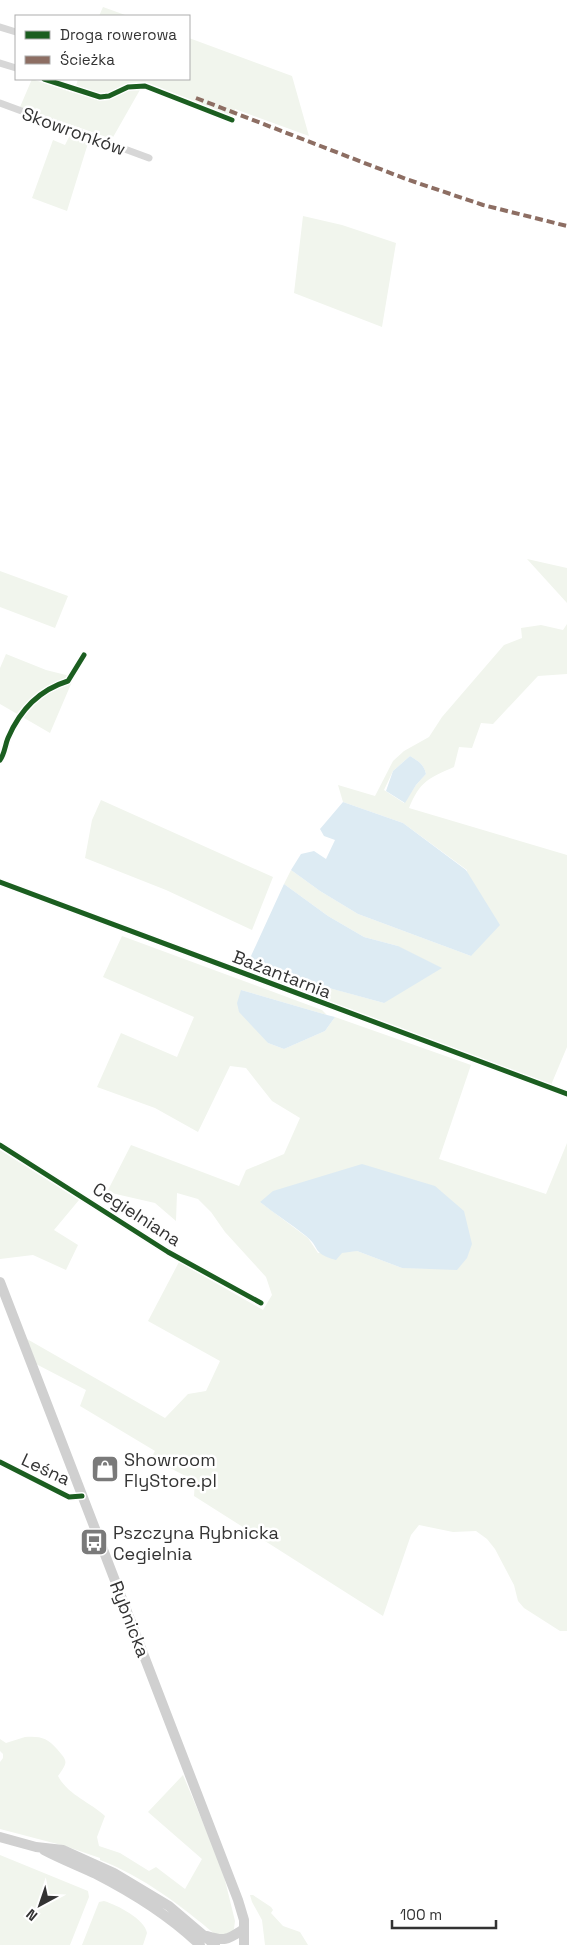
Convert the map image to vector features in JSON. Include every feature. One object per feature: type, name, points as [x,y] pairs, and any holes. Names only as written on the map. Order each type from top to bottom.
[{"type":"main road","name":"Rybnicka","points":[[0,1282],[238,1900],[244,1920],[244,1928]]},
{"type":"main road","points":[[0,1837],[36,1847],[96,1874],[134,1895],[173,1922],[200,1945]]},
{"type":"main road","points":[[36,1847],[63,1850],[114,1873],[159,1899],[204,1934],[215,1945]]},
{"type":"main road","points":[[204,1934],[220,1940],[226,1940],[244,1928]]},
{"type":"main road","points":[[239,1944],[244,1928]]},
{"type":"street","points":[[0,27],[15,32]]},
{"type":"street","points":[[0,63],[15,68]]},
{"type":"street","points":[[47,80],[100,98],[128,87],[145,86],[232,120]]},
{"type":"street","name":"Skowronków","points":[[0,104],[149,158]]},
{"type":"street","points":[[0,760],[17,720],[27,707],[39,695],[56,685],[68,681],[84,655]]},
{"type":"street","name":"Bażantarnia","points":[[0,882],[567,1094]]},
{"type":"street","name":"Cegielniana","points":[[0,1144],[168,1252],[261,1303]]},
{"type":"street","name":"Leśna","points":[[0,1462],[69,1497],[82,1496]]},
{"type":"shaded area","points":[[103,7],[125,15],[99,15]]},
{"type":"shaded area","points":[[190,38],[292,76],[309,136],[235,109],[232,120],[141,88],[112,139],[20,107],[32,80],[74,93],[78,80],[190,80]]},
{"type":"shaded area","points":[[70,135],[89,140],[67,211],[32,198],[53,140],[65,145]]},
{"type":"shaded area","points":[[303,216],[342,225],[396,243],[382,327],[294,293]]},
{"type":"shaded area","points":[[527,559],[567,568],[567,603]]},
{"type":"shaded area","points":[[0,571],[68,596],[55,628],[0,607]]},
{"type":"shaded area","points":[[567,624],[567,674],[538,676],[493,724],[481,723],[472,748],[459,747],[454,767],[426,781],[417,792],[409,808],[567,855],[567,1047],[551,1085],[245,971],[251,956],[264,970],[384,1003],[398,946],[364,937],[328,916],[284,884],[291,870],[320,891],[358,914],[471,956],[467,870],[403,823],[343,802],[338,785],[375,796],[393,761],[404,751],[429,737],[442,717],[504,645],[522,638],[521,628],[541,625],[563,630]],"holes":[[[410,756],[422,765],[426,774],[404,803],[384,790],[393,771]]]},
{"type":"shaded area","points":[[6,654],[46,670],[74,677],[50,733],[0,704],[0,668]]},
{"type":"shaded area","points":[[410,756],[422,765],[426,774],[416,785],[405,803],[386,791],[393,771]]},
{"type":"shaded area","points":[[101,800],[273,877],[252,930],[166,890],[85,858],[92,820]]},
{"type":"shaded area","points":[[343,802],[403,823],[466,870],[500,925],[471,956],[358,914],[320,891],[291,870],[301,854],[314,851],[326,859],[335,840],[324,836],[320,829]]},
{"type":"shaded area","points":[[284,884],[328,916],[364,937],[398,946],[442,968],[384,1003],[263,970],[251,956]]},
{"type":"shaded area","points":[[122,936],[322,1010],[327,1015],[241,990],[268,1043],[284,1049],[325,1031],[335,1017],[471,1065],[439,1159],[546,1194],[567,1143],[567,1631],[560,1631],[524,1608],[518,1601],[514,1585],[495,1549],[487,1539],[476,1531],[453,1532],[419,1525],[411,1535],[383,1616],[194,1496],[195,1481],[151,1458],[155,1451],[80,1406],[86,1390],[36,1364],[27,1339],[165,1418],[188,1394],[206,1391],[220,1361],[148,1321],[179,1262],[263,1310],[272,1295],[266,1277],[198,1199],[177,1193],[176,1221],[155,1203],[107,1192],[131,1145],[239,1186],[246,1170],[284,1154],[300,1118],[272,1101],[246,1068],[230,1066],[198,1132],[155,1108],[97,1087],[121,1033],[177,1057],[194,1017],[103,977]],"holes":[[[260,1202],[457,1269],[402,1268],[357,1251],[318,1253],[308,1238]]]},
{"type":"shaded area","points":[[241,990],[335,1017],[325,1031],[284,1049],[268,1043],[239,1012],[237,1003]]},
{"type":"shaded area","points":[[0,1150],[79,1200],[54,1230],[78,1245],[66,1270],[33,1255],[0,1259]]},
{"type":"shaded area","points":[[362,1164],[435,1186],[464,1211],[472,1244],[467,1258],[457,1270],[402,1268],[357,1251],[342,1253],[336,1260],[319,1252],[311,1240],[260,1202],[273,1191]]},
{"type":"shaded area","points":[[25,1737],[47,1740],[53,1745],[65,1759],[64,1767],[58,1776],[62,1783],[105,1816],[97,1837],[99,1846],[120,1853],[149,1871],[156,1867],[185,1889],[202,1859],[148,1812],[183,1775],[222,1868],[235,1921],[234,1929],[230,1934],[216,1935],[147,1883],[100,1860],[100,1858],[65,1846],[0,1829],[0,1762],[3,1754],[0,1751],[0,1739],[6,1743]]},
{"type":"shaded area","points":[[0,1855],[88,1891],[89,1897],[70,1945],[0,1945]]},
{"type":"shaded area","points":[[250,1895],[271,1907],[273,1910],[271,1913],[283,1926],[300,1932],[308,1945],[265,1945],[262,1920]]},
{"type":"shaded area","points":[[104,1901],[123,1909],[141,1923],[147,1933],[143,1945],[82,1945],[99,1902]]},
{"type":"marked path","points":[[196,98],[406,179],[483,205],[567,226]]},
{"type":"cycle path","points":[[47,80],[100,97],[109,96],[128,87],[145,86],[232,120]]},
{"type":"cycle path","points":[[0,760],[8,738],[25,710],[39,696],[68,681],[84,655]]},
{"type":"cycle path","points":[[0,882],[567,1094]]},
{"type":"cycle path","points":[[0,1145],[168,1252],[261,1303]]},
{"type":"cycle path","points":[[0,1462],[69,1497],[82,1496]]},
{"type":"place","name":"Showroom FlyStore.pl","points":[[105,1469]]},
{"type":"place","name":"Pszczyna Rybnicka Cegielnia","points":[[94,1542]]}]
